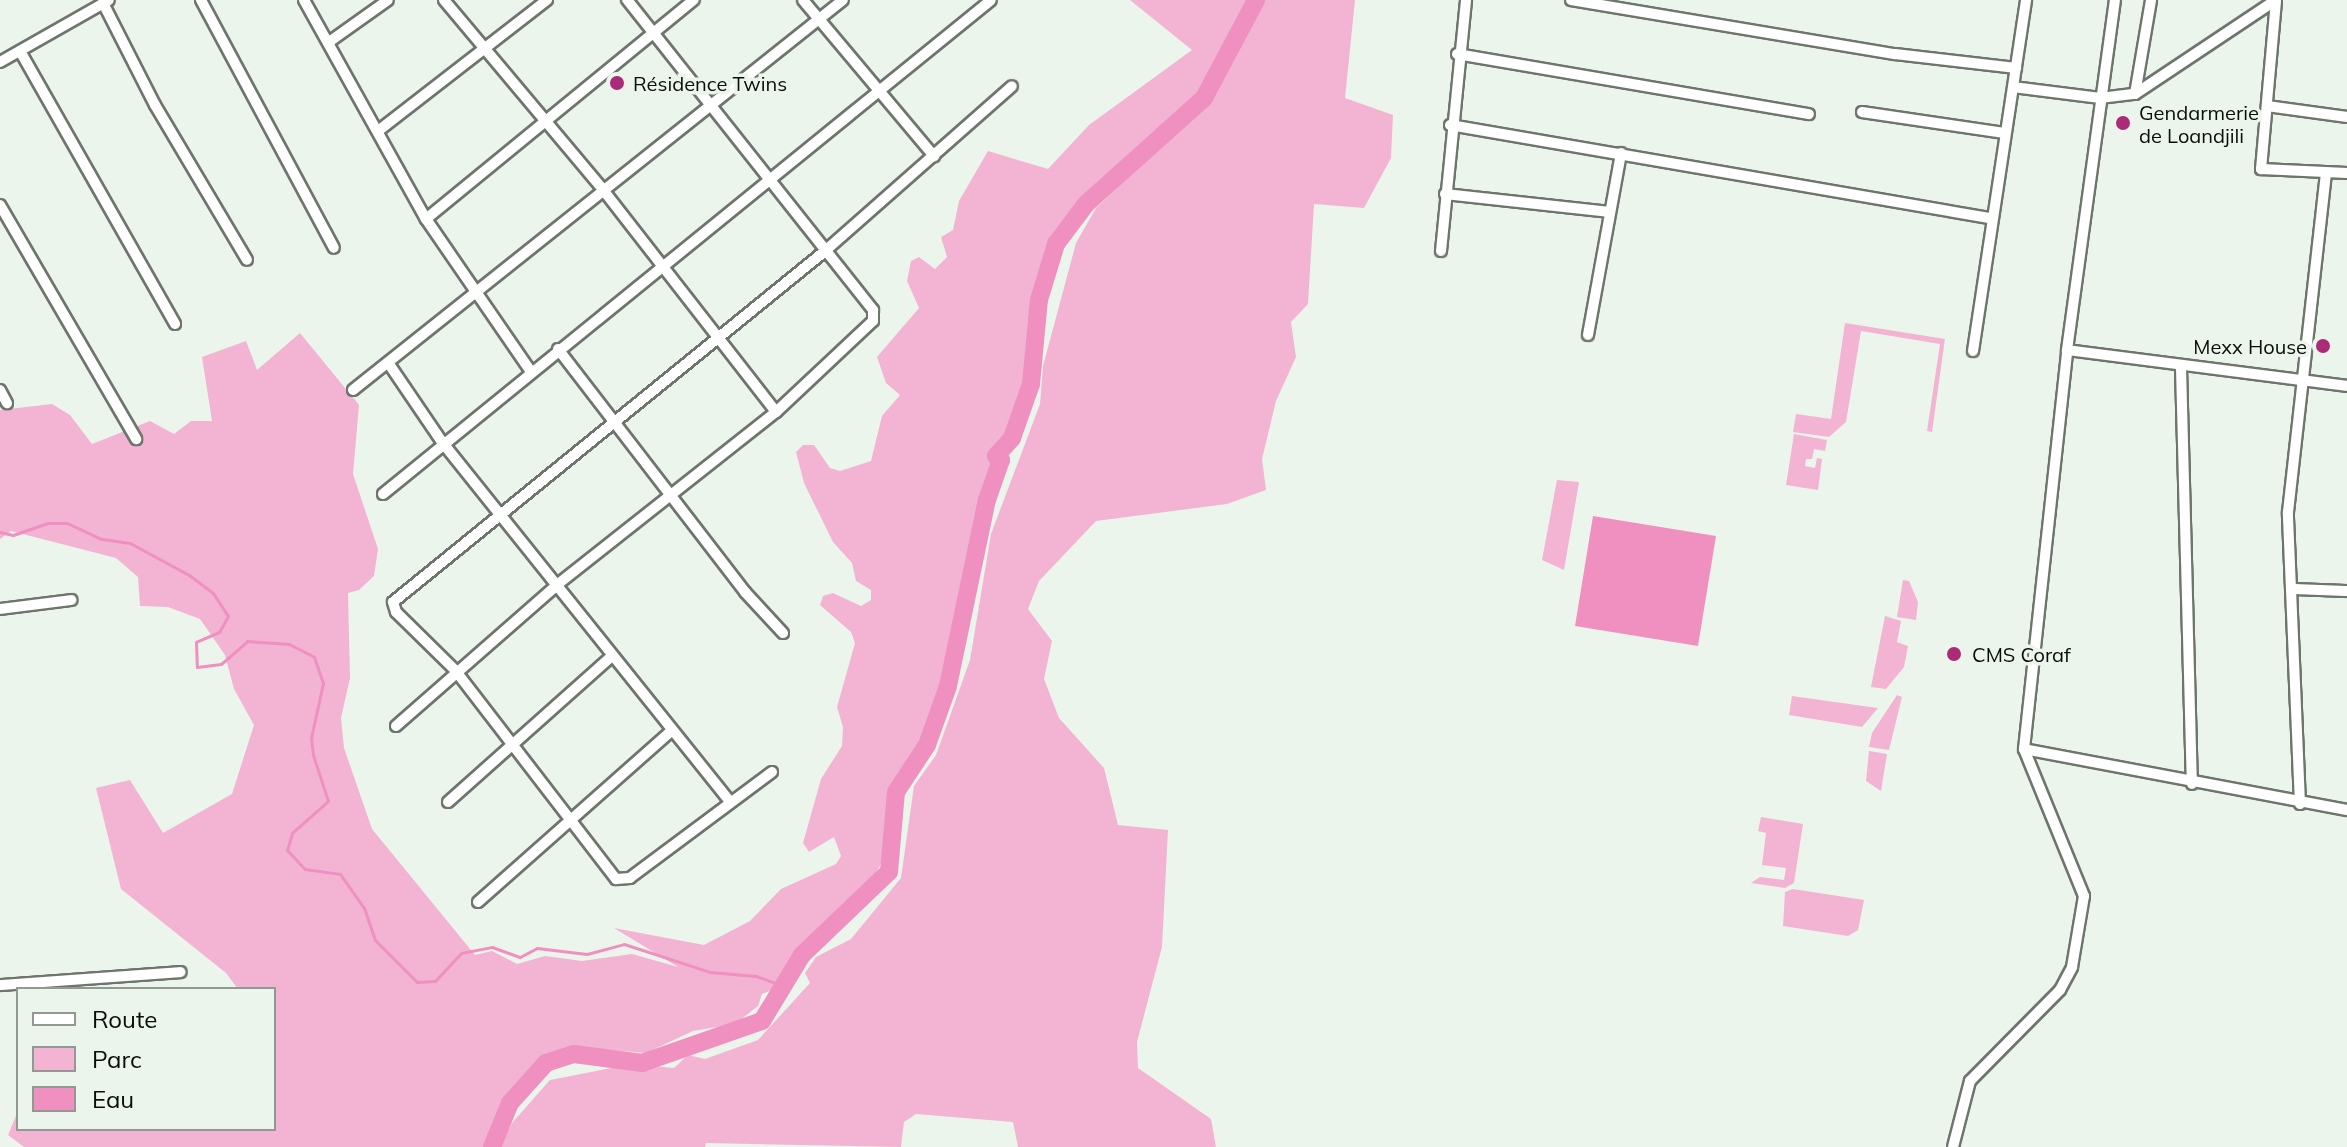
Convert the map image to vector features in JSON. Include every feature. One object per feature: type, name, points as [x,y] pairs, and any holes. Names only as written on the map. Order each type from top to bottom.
[{"type":"street","points":[[201,0],[334,248]]},
{"type":"street","points":[[304,0],[426,219],[475,295],[531,372]]},
{"type":"street","points":[[329,42],[388,0]]},
{"type":"street","points":[[444,0],[604,191],[776,412]]},
{"type":"street","points":[[378,131],[547,0]]},
{"type":"street","points":[[396,726],[558,584],[776,412],[873,321],[873,310],[627,0]]},
{"type":"street","points":[[426,219],[694,0]]},
{"type":"street","points":[[803,0],[934,156]]},
{"type":"street","points":[[353,390],[843,0]]},
{"type":"street","points":[[383,494],[442,442],[991,0]]},
{"type":"street","points":[[1441,251],[1457,54],[1466,0]]},
{"type":"street","points":[[1571,0],[1637,5],[1895,54],[2016,68]]},
{"type":"street","points":[[1973,351],[1989,218],[2026,0]]},
{"type":"street","points":[[1953,1147],[1970,1081],[1991,1055],[2047,1009],[2072,967],[2084,896],[2024,749],[2067,350],[2115,0]]},
{"type":"street","points":[[2135,94],[2151,0]]},
{"type":"street","points":[[2013,87],[2100,98],[2135,94],[2276,0]]},
{"type":"street","points":[[2276,0],[2261,169],[2347,173]]},
{"type":"street","points":[[0,62],[106,2],[155,105],[247,260]]},
{"type":"street","points":[[20,51],[175,324]]},
{"type":"street","points":[[1457,54],[1809,114]]},
{"type":"street","points":[[772,772],[623,881],[567,820],[456,671],[396,612],[393,602],[499,512],[825,251],[1012,86]]},
{"type":"street","points":[[2267,106],[2347,117]]},
{"type":"street","points":[[1862,112],[2004,133]]},
{"type":"street","points":[[1450,125],[1989,218]]},
{"type":"street","points":[[1588,335],[1621,153]]},
{"type":"street","points":[[2300,804],[2288,512],[2299,381],[2326,173]]},
{"type":"street","points":[[1445,194],[1610,212]]},
{"type":"street","points":[[0,205],[136,439]]},
{"type":"street","points":[[558,349],[612,424],[783,633]]},
{"type":"street","points":[[2067,350],[2181,368],[2347,386]]},
{"type":"street","points":[[389,364],[442,442],[730,802]]},
{"type":"street","points":[[2181,368],[2192,784]]},
{"type":"street","points":[[0,390],[7,403]]},
{"type":"street","points":[[2293,589],[2347,591]]},
{"type":"street","points":[[0,609],[71,600]]},
{"type":"street","points":[[448,802],[611,657]]},
{"type":"street","points":[[478,902],[671,731]]},
{"type":"street","points":[[2024,749],[2192,784],[2347,810]]},
{"type":"street","points":[[0,985],[181,972]]},
{"type":"green space","points":[[1130,0],[1252,0],[1193,103],[1102,178],[1064,220],[1046,255],[1031,306],[1026,381],[1008,428],[991,452],[994,469],[963,578],[947,666],[921,740],[893,787],[885,857],[866,890],[804,946],[772,990],[762,994],[758,1006],[735,1024],[693,1031],[646,1053],[585,1048],[554,1052],[513,1090],[484,1147],[24,1147],[8,1135],[16,1116],[16,1131],[276,1131],[276,987],[236,987],[226,973],[121,889],[96,788],[130,780],[163,833],[232,794],[254,725],[234,689],[225,655],[200,619],[168,607],[140,606],[138,577],[116,558],[11,531],[0,539],[0,410],[52,404],[70,415],[92,444],[150,421],[174,434],[191,421],[212,421],[202,357],[246,341],[257,370],[300,333],[359,405],[353,474],[378,549],[374,576],[359,590],[348,593],[350,678],[341,718],[344,748],[372,829],[475,955],[492,951],[517,964],[545,956],[582,961],[632,954],[678,967],[614,928],[704,945],[750,921],[781,889],[836,864],[841,856],[834,837],[809,852],[803,843],[821,779],[842,746],[843,727],[837,707],[855,643],[851,632],[820,605],[823,596],[833,593],[861,606],[871,600],[871,590],[856,581],[852,563],[833,542],[804,483],[796,452],[803,445],[814,445],[830,468],[840,471],[871,461],[882,416],[900,395],[886,383],[877,357],[919,308],[907,281],[911,261],[919,257],[935,269],[947,257],[941,237],[953,230],[959,201],[988,151],[1048,169],[1089,125],[1192,50]]},
{"type":"green space","points":[[1265,0],[1355,0],[1345,98],[1393,115],[1391,158],[1364,208],[1314,204],[1308,304],[1291,322],[1296,357],[1276,401],[1262,459],[1266,490],[1227,504],[1096,521],[1039,581],[1028,609],[1052,641],[1044,679],[1059,718],[1104,768],[1118,825],[1168,830],[1162,947],[1137,1042],[1138,1068],[1211,1119],[1216,1147],[1018,1147],[1013,1122],[916,1114],[904,1122],[901,1147],[706,1143],[705,1147],[500,1147],[512,1123],[550,1080],[632,1064],[674,1068],[688,1055],[705,1059],[758,1040],[810,983],[805,973],[816,957],[851,939],[901,878],[914,786],[936,755],[970,660],[991,534],[1040,404],[1043,366],[1076,243],[1096,208],[1202,108]]},
{"type":"green space","points":[[1845,323],[1945,339],[1932,432],[1927,431],[1940,344],[1861,331],[1846,422],[1829,437],[1793,432],[1796,414],[1831,419]]},
{"type":"green space","points":[[1794,434],[1827,440],[1825,451],[1814,449],[1812,459],[1806,459],[1805,466],[1815,468],[1817,458],[1822,459],[1818,490],[1786,485]]},
{"type":"green space","points":[[1557,480],[1579,482],[1564,570],[1542,560]]},
{"type":"green space","points":[[1903,580],[1909,581],[1918,602],[1916,620],[1897,617]]},
{"type":"green space","points":[[1885,616],[1901,621],[1897,642],[1908,646],[1904,667],[1886,689],[1871,687]]},
{"type":"green space","points":[[1897,695],[1902,697],[1889,750],[1869,747],[1872,733]]},
{"type":"green space","points":[[1792,696],[1878,708],[1862,727],[1789,715]]},
{"type":"green space","points":[[1869,751],[1887,754],[1881,791],[1866,781]]},
{"type":"green space","points":[[1761,817],[1803,824],[1794,883],[1785,888],[1751,883],[1760,877],[1784,880],[1786,868],[1762,865],[1766,833],[1758,831]]},
{"type":"green space","points":[[1793,889],[1864,900],[1858,930],[1848,936],[1783,926],[1785,892]]},
{"type":"water","points":[[1593,516],[1716,536],[1698,646],[1575,626]]},
{"type":"waterway","points":[[492,1147],[510,1103],[546,1063],[574,1054],[642,1063],[762,1021],[802,955],[889,872],[896,792],[927,745],[948,686],[987,500],[1001,460],[996,456],[1012,438],[1031,384],[1039,300],[1056,244],[1086,204],[1204,98],[1256,0]]},
{"type":"waterway","points":[[0,532],[13,535],[47,523],[67,523],[102,539],[130,543],[189,575],[213,593],[228,616],[219,632],[196,642],[197,667],[221,664],[247,641],[289,644],[314,657],[323,683],[311,738],[313,755],[328,801],[292,833],[287,850],[305,869],[340,874],[364,908],[375,940],[417,982],[435,981],[461,953],[492,947],[520,957],[537,948],[587,954],[624,944],[710,972],[756,976],[783,986]]},
{"type":"place","name":"Résidence Twins","points":[[617,83]]},
{"type":"place","name":"Gendarmerie de Loandjili","points":[[2123,123]]},
{"type":"place","name":"Mexx House","points":[[2323,346]]},
{"type":"place","name":"CMS Coraf","points":[[1954,654]]}]
